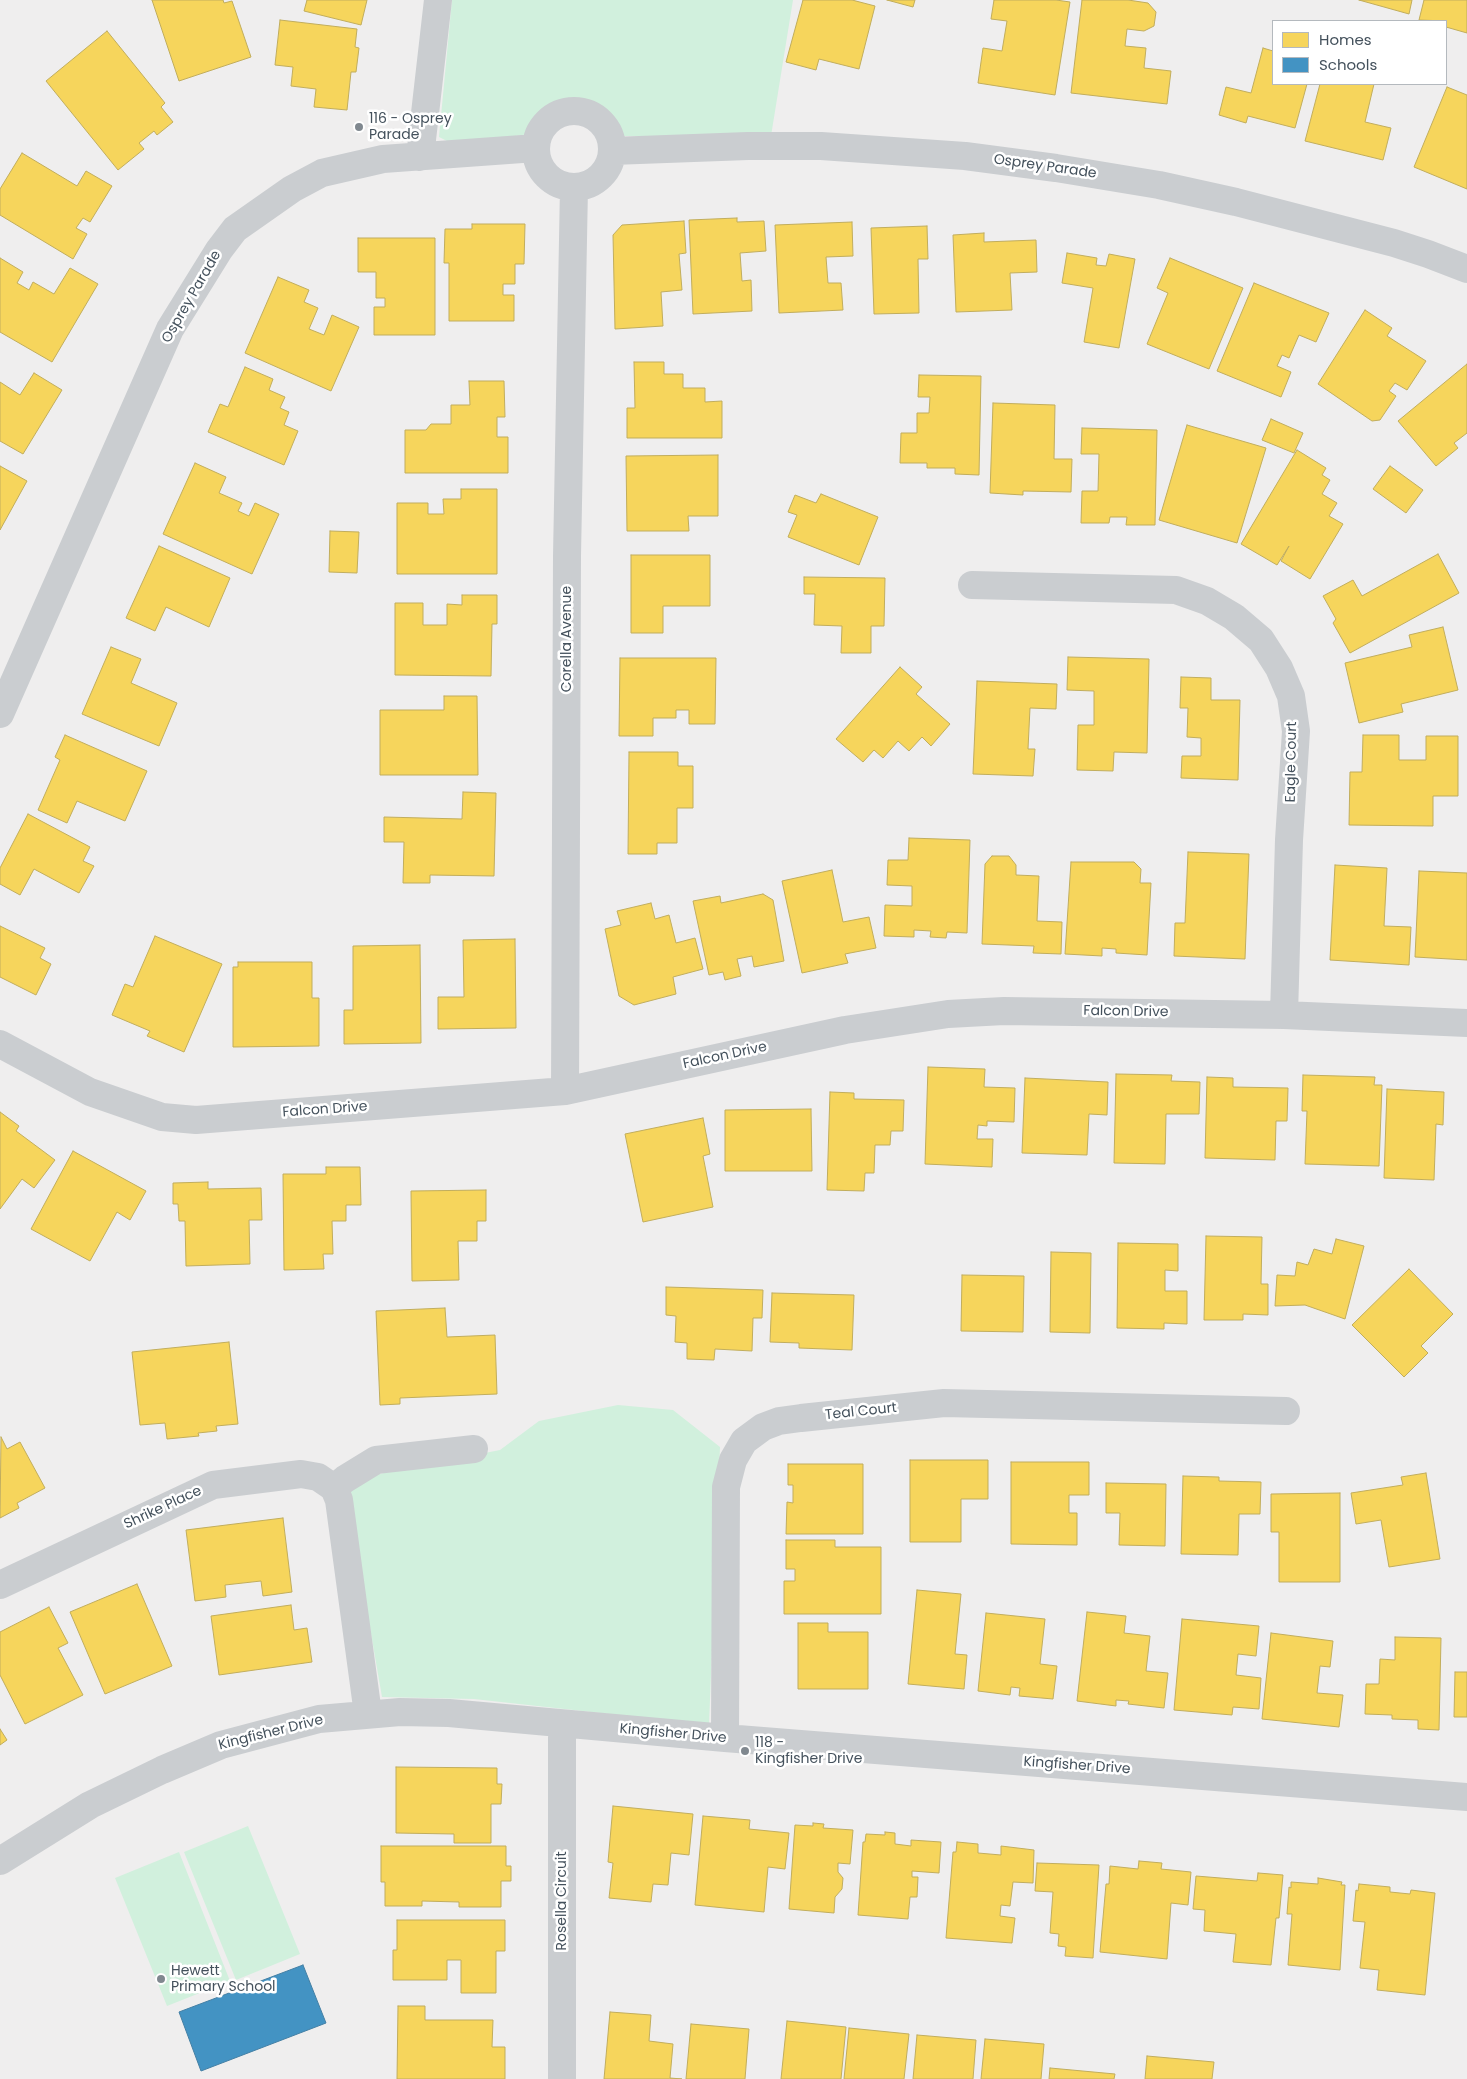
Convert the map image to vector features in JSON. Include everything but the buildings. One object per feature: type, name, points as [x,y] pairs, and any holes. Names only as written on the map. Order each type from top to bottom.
[{"type":"street","points":[[420,157],[438,0]]},
{"type":"street","points":[[575,111],[590,114],[602,123],[610,136],[612,151],[608,165],[600,176],[588,184],[574,187],[562,185],[543,171],[536,148],[539,134],[548,121],[560,113],[575,111]]},
{"type":"street","name":"Osprey Parade","points":[[612,151],[748,146],[820,146],[965,156],[1056,168],[1159,185],[1236,202],[1420,251],[1467,269]]},
{"type":"street","name":"Osprey Parade","points":[[0,714],[170,329],[219,250],[235,229],[292,189],[322,173],[383,159],[536,148]]},
{"type":"street","name":"Corella Avenue","points":[[565,1092],[568,556],[574,187]]},
{"type":"street","name":"Eagle Court","points":[[972,585],[1176,590],[1207,601],[1234,617],[1261,640],[1279,668],[1290,696],[1296,731],[1289,840],[1284,1015]]},
{"type":"street","name":"Falcon Drive","points":[[0,1044],[90,1092],[162,1117],[196,1120],[565,1092],[845,1030],[948,1014],[1004,1011],[1284,1015],[1467,1023]]},
{"type":"street","name":"Teal Court","points":[[725,1738],[726,1487],[733,1460],[744,1441],[763,1426],[779,1421],[801,1418],[944,1403],[1286,1411]]},
{"type":"street","points":[[368,1714],[344,1528],[339,1500],[334,1488],[376,1460],[474,1449]]},
{"type":"street","name":"Shrike Place","points":[[0,1585],[213,1485],[301,1474],[318,1477],[334,1488]]},
{"type":"street","name":"Kingfisher Drive","points":[[0,1861],[90,1805],[220,1744],[319,1719],[368,1714],[449,1713],[725,1738],[1467,1797]]},
{"type":"street","name":"Rosella Circuit","points":[[562,1724],[562,2079]]},
{"type":"green space","points":[[452,0],[793,0],[771,136],[623,136],[600,109],[576,100],[551,107],[529,134],[455,145],[439,137]]},
{"type":"green space","points":[[618,1405],[673,1410],[720,1447],[709,1725],[474,1699],[382,1697],[346,1490],[364,1477],[500,1450],[539,1421]]},
{"type":"green space","points":[[248,1826],[300,1954],[236,1980],[184,1852]]},
{"type":"green space","points":[[179,1852],[230,1981],[167,2006],[115,1878]]},
{"type":"place","name":"116 - Osprey Parade","points":[[359,127]]},
{"type":"place","name":"118 - Kingfisher Drive","points":[[745,1751]]},
{"type":"place","name":"Hewett Primary School","points":[[161,1979]]}]
